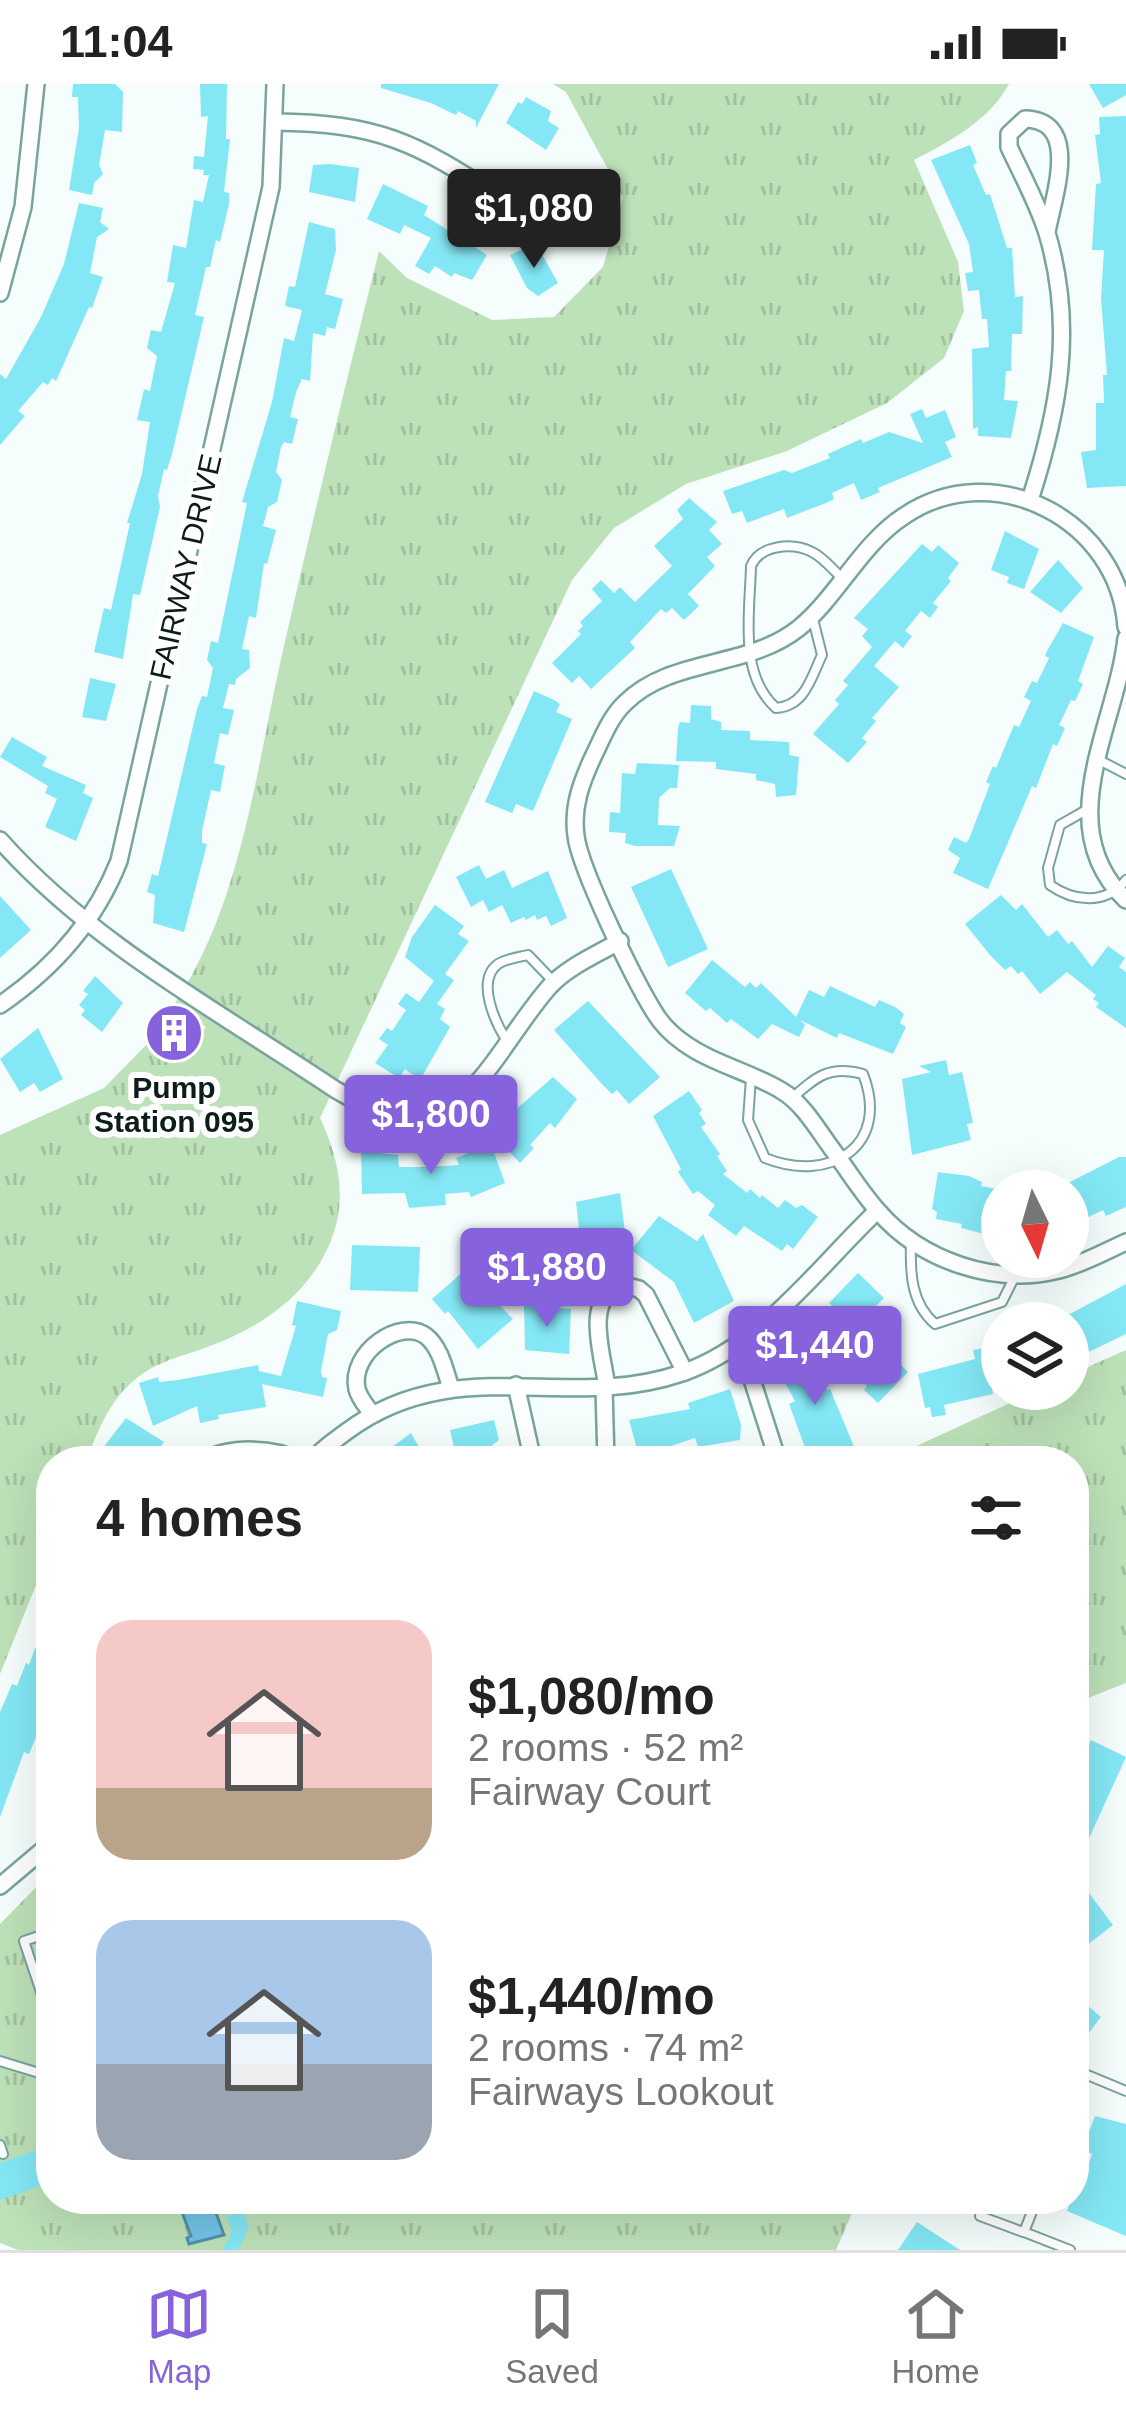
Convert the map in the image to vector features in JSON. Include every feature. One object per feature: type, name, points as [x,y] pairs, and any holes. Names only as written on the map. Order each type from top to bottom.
[{"type":"street","points":[[0,292],[23,207],[36,84]]},
{"type":"street","name":"FAIRWAY DRIVE","points":[[0,1005],[50,968],[112,878],[271,187],[275,84]]},
{"type":"street","points":[[1030,500],[1063,370],[1061,318],[1047,232],[1009,147],[1009,134],[1025,119],[1051,127],[1062,149],[1047,232]]},
{"type":"street","points":[[275,122],[323,123],[387,134],[437,156],[500,197]]},
{"type":"street","points":[[981,1268],[959,1265],[911,1242],[877,1211],[792,1099],[688,1046],[662,1024],[576,837],[576,803],[616,713],[635,694],[676,674],[781,640],[812,615],[883,534],[918,507],[970,493],[996,493],[1030,500],[1062,516],[1098,550],[1117,586],[1126,627]]},
{"type":"street","points":[[1123,890],[1094,848],[1088,809],[1126,638]]},
{"type":"street","points":[[0,840],[46,890],[86,922],[373,1110],[423,1113],[457,1101],[478,1085],[554,982],[620,941]]},
{"type":"street","points":[[334,1446],[372,1414],[407,1398],[451,1388],[606,1388],[640,1385],[685,1372],[740,1342],[770,1319],[877,1211]]},
{"type":"street","points":[[1089,1260],[1126,1242]]},
{"type":"street","points":[[606,1446],[606,1388],[597,1308],[604,1292],[620,1284],[639,1288],[685,1372]]},
{"type":"street","points":[[372,1414],[356,1387],[362,1356],[375,1343],[405,1331],[420,1332],[431,1341],[451,1388]]},
{"type":"street","points":[[740,1342],[773,1446]]},
{"type":"street","points":[[516,1385],[530,1446]]},
{"type":"street","points":[[0,1886],[36,1856]]},
{"type":"lane","points":[[812,615],[822,655],[801,699],[776,708],[764,697],[748,653],[755,555],[769,548],[814,552],[843,579]]},
{"type":"lane","points":[[1097,759],[1126,774]]},
{"type":"lane","points":[[1088,809],[1060,825],[1048,868],[1050,885],[1069,898],[1123,890]]},
{"type":"lane","points":[[509,1045],[489,1012],[491,973],[499,963],[528,955],[554,982]]},
{"type":"lane","points":[[752,1076],[748,1120],[765,1158],[814,1168],[841,1161],[871,1123],[870,1093],[863,1074],[844,1069],[821,1072],[792,1099]]},
{"type":"lane","points":[[911,1242],[910,1281],[926,1317],[935,1324],[1002,1302],[1014,1278]]},
{"type":"lane","points":[[36,1937],[24,1941],[36,1977]]},
{"type":"lane","points":[[0,2061],[36,2072]]},
{"type":"lane","points":[[1089,2076],[1126,2091]]},
{"type":"lane","points":[[981,2214],[1070,2250]]},
{"type":"lane","points":[[1024,2233],[1031,2214]]},
{"type":"green space","points":[[553,84],[1009,84],[980,119],[914,160],[958,262],[964,311],[944,358],[887,403],[787,451],[686,484],[614,528],[572,580],[320,1118],[336,1164],[340,1195],[330,1243],[306,1282],[273,1313],[234,1336],[160,1364],[132,1382],[110,1408],[92,1446],[36,1446],[36,1585],[0,1674],[0,1135],[104,1088],[149,1042],[187,1058],[206,1027],[174,1005],[215,925],[243,838],[379,251],[407,278],[492,320],[554,317],[603,267],[623,197],[566,92]]},
{"type":"green space","points":[[1126,1350],[1126,1683],[1089,1698],[1089,1446],[916,1446],[994,1410],[1089,1410],[1089,1367]]},
{"type":"green space","points":[[36,1887],[36,2214],[852,2214],[836,2250],[18,2250],[0,2243],[0,1924]]},
{"type":"water","points":[[183,2214],[216,2214],[224,2235],[189,2244],[191,2236]]},
{"type":"building","points":[[73,84],[115,84],[123,92],[122,132],[105,130],[99,165],[103,174],[94,183],[92,195],[69,190],[79,128]]},
{"type":"building","points":[[200,84],[227,84],[226,139],[230,139],[224,192],[229,193],[229,204],[220,242],[216,240],[210,267],[206,267],[195,315],[204,317],[172,454],[164,469],[140,595],[133,594],[123,659],[94,652],[104,608],[111,610],[127,523],[142,474],[150,422],[137,420],[144,389],[150,391],[157,356],[147,348],[151,330],[161,332],[175,283],[167,282],[173,245],[186,248],[194,200],[203,202],[209,175],[193,169],[194,156],[204,157],[208,116],[201,117]]},
{"type":"building","points":[[381,84],[499,84],[476,128],[476,121],[458,111],[456,115],[381,88]]},
{"type":"building","points":[[1089,84],[1126,84],[1126,95],[1103,108]]},
{"type":"building","points":[[526,97],[551,111],[548,121],[559,128],[546,150],[506,123]]},
{"type":"building","points":[[1126,116],[1126,486],[1087,488],[1081,452],[1096,450],[1096,403],[1104,403],[1103,375],[1107,375],[1101,298],[1104,250],[1092,250],[1096,184],[1101,183],[1095,135],[1100,134],[1099,117]]},
{"type":"building","points":[[970,145],[977,163],[973,165],[986,195],[990,194],[1007,248],[1012,248],[1015,297],[1023,296],[1022,334],[1012,334],[1011,371],[1006,371],[1004,400],[1018,401],[1011,438],[978,436],[978,427],[973,429],[972,349],[989,347],[987,319],[982,319],[979,290],[968,291],[965,273],[973,272],[969,244],[931,160]]},
{"type":"building","points":[[313,165],[359,168],[355,202],[309,192]]},
{"type":"building","points":[[604,170],[606,224],[560,222],[560,212],[556,212],[559,171],[581,172],[580,193]]},
{"type":"building","points":[[383,184],[428,206],[424,215],[487,255],[472,280],[454,273],[452,277],[435,266],[429,274],[415,266],[431,238],[404,225],[400,234],[367,219]]},
{"type":"building","points":[[79,203],[103,208],[100,222],[109,229],[97,237],[90,273],[103,277],[56,381],[43,382],[18,411],[25,416],[0,445],[0,374],[6,379],[41,317],[64,264]]},
{"type":"building","points":[[309,222],[335,229],[336,250],[325,294],[343,299],[335,329],[327,327],[325,336],[313,333],[310,381],[302,379],[296,392],[290,417],[298,419],[292,444],[284,442],[281,447],[277,502],[268,507],[263,526],[276,530],[264,563],[256,618],[249,616],[242,649],[249,650],[250,668],[235,685],[229,684],[223,708],[234,710],[228,735],[220,733],[214,763],[225,766],[220,792],[211,790],[202,831],[202,843],[207,844],[184,932],[153,923],[155,895],[147,892],[152,874],[158,876],[197,709],[202,696],[207,697],[213,668],[207,660],[211,641],[218,643],[247,503],[242,502],[272,402],[284,338],[294,341],[302,310],[285,306],[289,286],[295,287]]},
{"type":"building","points":[[523,249],[526,255],[539,249],[558,283],[538,296],[527,288],[510,255]]},
{"type":"building","points":[[922,409],[926,418],[945,410],[956,437],[945,442],[952,457],[861,500],[854,483],[832,493],[834,499],[787,518],[784,509],[747,523],[742,511],[732,514],[723,491],[784,470],[792,473],[861,439],[863,443],[889,432],[923,443],[910,414]]},
{"type":"building","points":[[689,498],[717,522],[709,530],[722,544],[707,557],[715,566],[688,594],[699,606],[684,620],[672,608],[666,613],[661,609],[630,642],[635,648],[591,689],[579,676],[572,683],[552,663],[581,634],[580,622],[602,601],[592,589],[601,580],[614,593],[620,587],[635,602],[672,566],[654,546],[683,519],[677,510]]},
{"type":"building","points":[[1005,531],[1039,549],[1024,589],[991,570]]},
{"type":"building","points":[[922,544],[932,552],[938,545],[959,563],[933,603],[938,607],[930,618],[921,611],[905,631],[912,636],[903,648],[895,641],[874,666],[899,687],[872,718],[876,721],[862,738],[867,742],[848,763],[813,734],[839,704],[835,700],[848,685],[843,681],[872,647],[862,636],[868,629],[854,618]]},
{"type":"building","points":[[1058,560],[1083,588],[1061,613],[1030,592]]},
{"type":"building","points":[[1063,623],[1094,637],[1078,681],[1083,684],[1059,725],[1065,728],[1057,746],[1053,744],[1036,788],[1032,786],[988,889],[953,873],[960,858],[948,850],[954,837],[966,843],[969,839],[990,784],[986,782],[1014,725],[1019,727],[1031,701],[1024,697],[1032,681],[1037,683]]},
{"type":"building","points":[[90,678],[116,684],[106,721],[82,717]]},
{"type":"building","points":[[534,691],[560,704],[556,712],[572,719],[533,811],[516,804],[512,813],[485,802]]},
{"type":"building","points":[[691,705],[711,706],[711,719],[721,722],[721,730],[750,731],[750,740],[789,742],[789,755],[799,757],[796,795],[776,797],[775,784],[756,780],[756,774],[716,769],[716,762],[676,761],[678,728],[680,722],[690,723]]},
{"type":"building","points":[[12,737],[47,757],[42,766],[86,785],[83,793],[93,798],[76,841],[45,827],[57,799],[45,793],[48,786],[0,757]]},
{"type":"building","points":[[637,763],[679,765],[677,788],[659,798],[658,825],[680,826],[674,846],[635,846],[625,843],[626,833],[609,832],[610,812],[620,813],[622,773],[635,774]]},
{"type":"building","points":[[479,865],[486,879],[504,870],[512,888],[548,871],[567,918],[551,926],[546,916],[537,920],[535,915],[511,923],[502,905],[489,912],[483,900],[471,907],[456,877]]},
{"type":"building","points":[[671,869],[708,949],[668,967],[631,887]]},
{"type":"building","points":[[1001,895],[1016,910],[1022,904],[1048,937],[1057,930],[1068,944],[1072,941],[1092,967],[1108,946],[1125,958],[1119,967],[1126,972],[1126,1028],[1096,1007],[1096,995],[1067,972],[1040,994],[1022,971],[1018,974],[1011,966],[1005,970],[990,955],[965,924]]},
{"type":"building","points":[[0,896],[31,930],[0,958]]},
{"type":"building","points":[[435,905],[464,926],[458,934],[469,941],[445,974],[454,980],[437,1004],[445,1009],[440,1019],[450,1027],[420,1080],[405,1069],[399,1078],[375,1063],[388,1045],[379,1039],[387,1028],[392,1031],[406,1010],[398,1004],[406,993],[419,1002],[434,981],[405,957],[412,937]]},
{"type":"building","points":[[712,960],[745,987],[750,982],[756,988],[761,983],[796,1017],[809,990],[824,997],[830,986],[875,1007],[879,1000],[895,1007],[904,1014],[900,1023],[906,1027],[893,1054],[839,1033],[837,1038],[800,1020],[805,1025],[799,1037],[772,1024],[758,1039],[731,1019],[727,1023],[710,1008],[706,1011],[685,993]]},
{"type":"building","points":[[95,976],[123,1003],[102,1032],[81,1015],[85,1010],[79,1005]]},
{"type":"building","points":[[588,1001],[660,1077],[629,1104],[617,1090],[612,1094],[554,1030]]},
{"type":"building","points":[[38,1028],[63,1079],[40,1092],[34,1083],[20,1092],[0,1059]]},
{"type":"building","points":[[946,1060],[949,1075],[962,1072],[973,1123],[967,1124],[971,1140],[912,1155],[902,1079],[931,1072],[919,1066]]},
{"type":"building","points":[[553,1077],[577,1099],[555,1128],[550,1123],[530,1145],[534,1148],[520,1163],[490,1132]]},
{"type":"building","points":[[689,1091],[702,1110],[699,1113],[706,1124],[701,1127],[727,1171],[723,1174],[778,1208],[785,1200],[818,1217],[793,1249],[787,1244],[782,1251],[744,1226],[736,1236],[708,1215],[715,1205],[698,1191],[693,1194],[678,1172],[681,1169],[653,1116]]},
{"type":"building","points":[[491,1144],[505,1183],[471,1197],[469,1192],[445,1194],[446,1205],[409,1208],[405,1193],[362,1194],[361,1151],[398,1155],[399,1167],[427,1167],[459,1165],[456,1158]]},
{"type":"building","points":[[1126,1157],[1126,1207],[1089,1217],[1089,1172]]},
{"type":"building","points":[[938,1172],[981,1182],[981,1233],[936,1219],[932,1209]]},
{"type":"building","points":[[620,1193],[626,1240],[581,1247],[576,1202]]},
{"type":"building","points":[[659,1216],[697,1241],[703,1234],[734,1301],[694,1323],[674,1282],[631,1250]]},
{"type":"building","points":[[540,1238],[584,1254],[562,1299],[523,1279]]},
{"type":"building","points":[[352,1245],[420,1247],[418,1292],[350,1290]]},
{"type":"building","points":[[465,1270],[513,1319],[478,1349],[448,1311],[445,1314],[432,1299]]},
{"type":"building","points":[[858,1273],[884,1298],[876,1306],[889,1318],[883,1324],[890,1331],[884,1337],[901,1353],[895,1359],[908,1372],[878,1403],[864,1390],[867,1386],[862,1379],[868,1373],[849,1355],[855,1350],[842,1338],[849,1331],[848,1321],[829,1303]]},
{"type":"building","points":[[1126,1284],[1126,1334],[1089,1352],[1089,1304]]},
{"type":"building","points":[[297,1301],[341,1311],[337,1330],[328,1334],[321,1371],[327,1378],[323,1397],[262,1384],[266,1407],[200,1423],[197,1406],[153,1426],[139,1383],[258,1365],[259,1371],[281,1376],[296,1326],[292,1325]]},
{"type":"building","points":[[524,1306],[571,1309],[569,1354],[525,1350]]},
{"type":"building","points":[[810,1343],[854,1446],[804,1446],[789,1404],[795,1401],[772,1359]]},
{"type":"building","points":[[981,1348],[981,1397],[944,1405],[946,1415],[932,1417],[930,1407],[925,1408],[918,1374],[975,1359],[973,1350]]},
{"type":"building","points":[[730,1389],[741,1425],[740,1440],[698,1446],[695,1438],[671,1446],[636,1446],[629,1420],[690,1409],[688,1403]]},
{"type":"building","points":[[126,1418],[164,1442],[161,1446],[104,1446]]},
{"type":"building","points":[[494,1420],[499,1440],[491,1446],[454,1446],[450,1430]]},
{"type":"building","points":[[411,1433],[418,1446],[393,1446]]},
{"type":"building","points":[[35,1648],[36,1737],[29,1754],[24,1752],[0,1817],[0,1712]]},
{"type":"building","points":[[1091,1740],[1126,1757],[1089,1838]]},
{"type":"building","points":[[1089,1893],[1113,1925],[1089,1944]]},
{"type":"building","points":[[1089,2007],[1101,2017],[1089,2033]]},
{"type":"building","points":[[1095,2116],[1126,2124],[1126,2236],[1074,2214],[1089,2214],[1089,2132]]},
{"type":"building","points":[[36,2150],[36,2187],[0,2200],[0,2163]]},
{"type":"building","points":[[244,2214],[249,2228],[238,2250],[223,2250],[232,2232],[226,2217]]},
{"type":"building","points":[[917,2222],[960,2250],[898,2250]]},
{"type":"place","name":"Pump Station 095","points":[[174,1033]]}]
